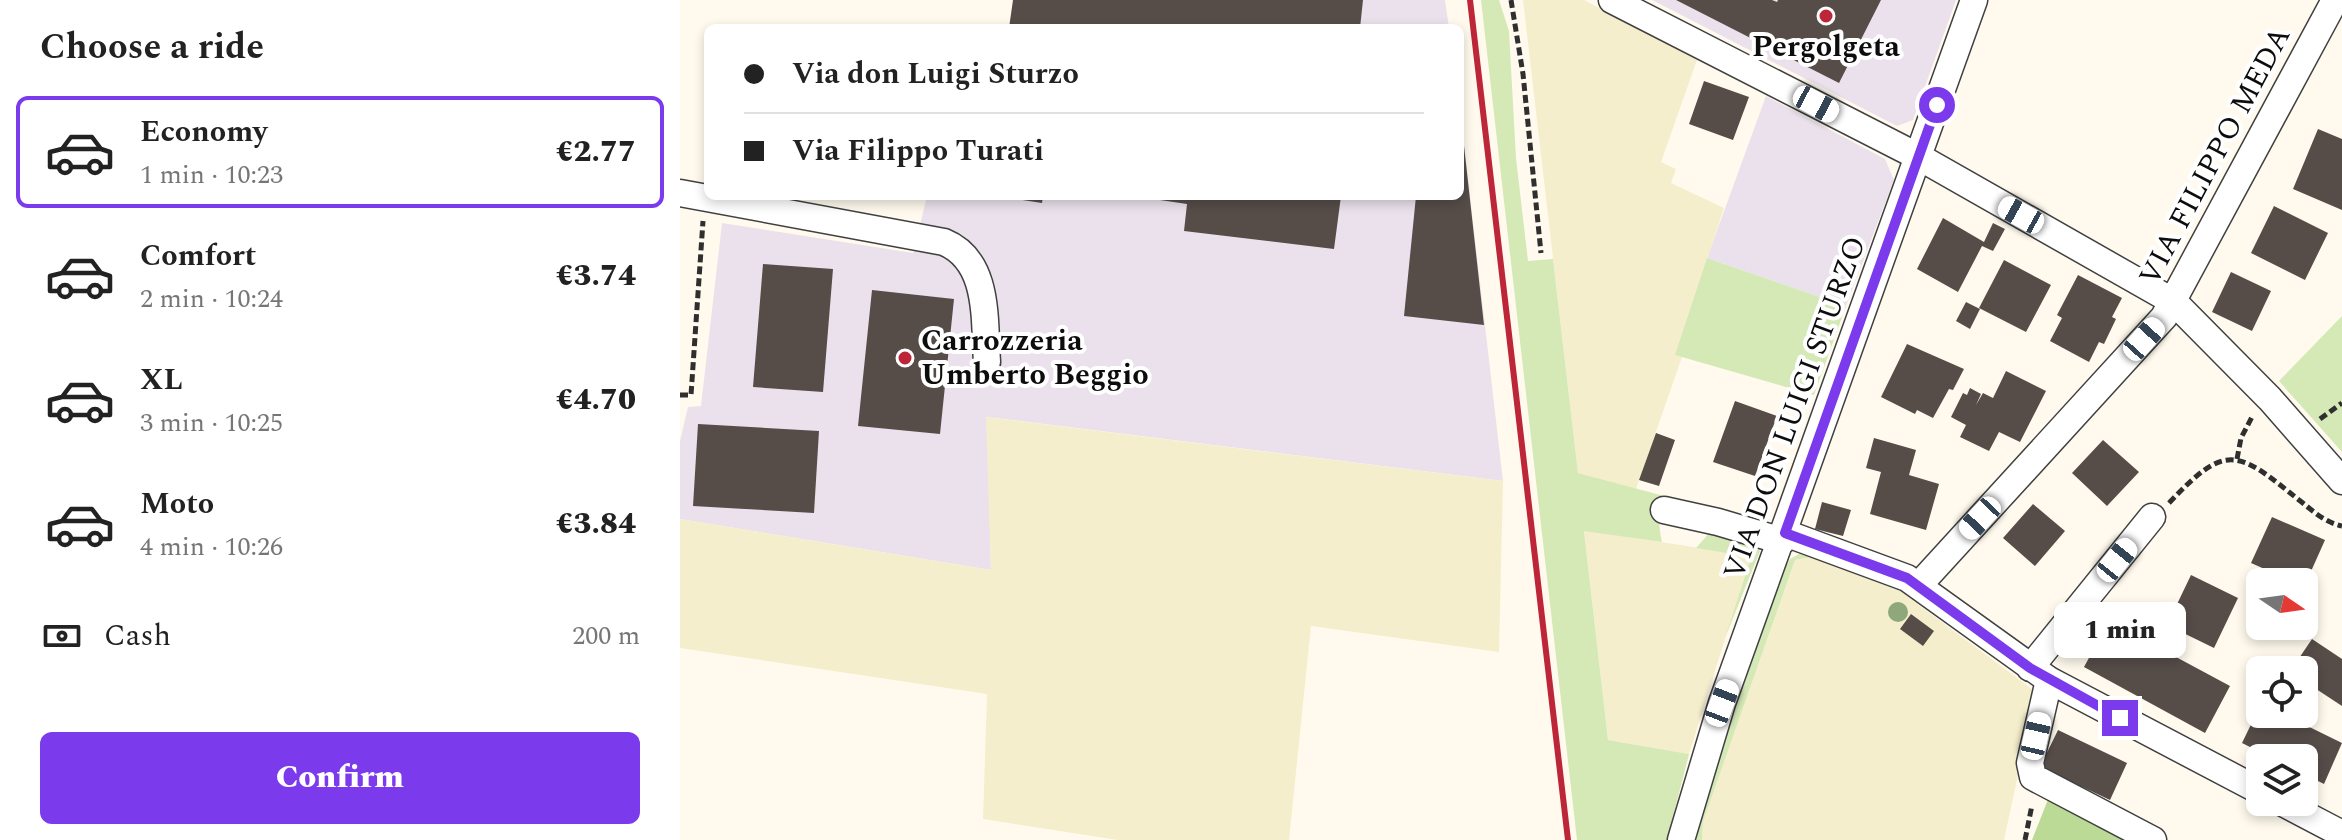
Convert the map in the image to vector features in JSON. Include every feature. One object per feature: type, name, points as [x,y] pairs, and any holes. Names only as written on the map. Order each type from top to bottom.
[{"type":"street","points":[[1612,0],[1919,157],[2174,302],[2270,399],[2342,481]]},
{"type":"street","name":"VIA DON LUIGI STURZO","points":[[1681,840],[1710,736],[1974,0]]},
{"type":"street","name":"VIA FILIPPO MEDA","points":[[1919,585],[2164,317],[2335,0]]},
{"type":"street","points":[[724,200],[944,242],[959,248],[968,258],[982,291],[987,362]]},
{"type":"street","points":[[1664,510],[1783,537],[1880,566],[1919,585],[2040,674],[2246,784]]},
{"type":"street","points":[[2153,840],[2037,780],[2031,773],[2030,763],[2040,674],[2160,510]]},
{"type":"street","points":[[2308,816],[2342,834]]},
{"type":"path","points":[[1511,0],[1523,74],[1541,253]]},
{"type":"path","points":[[680,395],[691,395],[692,194]]},
{"type":"path","points":[[2160,510],[2207,468],[2224,460],[2237,459],[2265,473],[2325,520],[2342,526]]},
{"type":"path","points":[[2025,840],[2037,780]]},
{"type":"shaded area","points":[[1014,0],[1445,0],[1448,24],[1011,24]]},
{"type":"shaded area","points":[[1523,0],[1584,0],[1697,60],[1661,162],[1676,169],[1671,183],[1724,208],[1676,355],[1682,357],[1636,489],[1578,473]]},
{"type":"shaded area","points":[[1652,0],[1956,0],[1913,120],[1897,126]]},
{"type":"shaded area","points":[[1766,96],[1885,159],[1894,180],[1846,306],[1707,258]]},
{"type":"shaded area","points":[[1464,145],[1503,481],[987,417],[991,570],[680,519],[680,441],[688,407],[701,406],[722,223],[913,253],[926,200],[1464,200]]},
{"type":"shaded area","points":[[986,417],[1503,481],[1499,652],[1311,626],[1289,840],[1118,840],[983,819],[987,694],[680,648],[680,519],[991,570]]},
{"type":"shaded area","points":[[1584,530],[1751,556],[1689,754],[1608,740]]},
{"type":"shaded area","points":[[1810,557],[1900,591],[2036,692],[2004,840],[1702,840],[1703,822],[1795,560]]},
{"type":"green space","points":[[1481,0],[1499,0],[1509,31],[1516,158],[1528,261],[1553,259],[1578,473],[1668,497],[1660,512],[1662,542],[1584,531],[1608,740],[1689,754],[1667,840],[1577,840]]},
{"type":"green space","points":[[1707,258],[1846,306],[1814,395],[1675,355]]},
{"type":"green space","points":[[2342,316],[2342,452],[2279,381]]},
{"type":"green space","points":[[1711,531],[1758,545],[1760,551],[1725,638],[1751,557],[1696,548]]},
{"type":"green space","points":[[1799,554],[1810,557],[1795,560],[1703,822],[1702,840],[1694,840],[1773,600],[1786,566],[1790,559]]},
{"type":"green space","points":[[2049,797],[2134,840],[2032,840]]},
{"type":"building","points":[[1013,0],[1363,0],[1360,24],[1010,24]]},
{"type":"building","points":[[1676,0],[1777,2],[1881,0],[1839,83]]},
{"type":"building","points":[[1704,81],[1749,97],[1733,140],[1689,124]]},
{"type":"building","points":[[2318,129],[2342,139],[2342,210],[2293,189]]},
{"type":"building","points":[[1464,146],[1484,325],[1404,316],[1416,200],[1464,200]]},
{"type":"building","points":[[1160,200],[1340,200],[1334,249],[1184,231],[1187,204]]},
{"type":"building","points":[[2274,206],[2328,233],[2305,280],[2251,253]]},
{"type":"building","points":[[1943,218],[1984,242],[1993,223],[2005,229],[1993,251],[1982,246],[1958,292],[1917,269]]},
{"type":"building","points":[[2004,260],[2051,285],[2026,332],[1979,308]]},
{"type":"building","points":[[763,264],[833,269],[823,392],[753,387]]},
{"type":"building","points":[[2231,272],[2271,291],[2252,331],[2212,312]]},
{"type":"building","points":[[2078,275],[2122,298],[2104,344],[2099,342],[2089,362],[2050,341],[2062,318],[2057,315]]},
{"type":"building","points":[[872,290],[954,299],[940,434],[858,426]]},
{"type":"building","points":[[1966,302],[1980,309],[1970,329],[1956,321]]},
{"type":"building","points":[[1907,344],[1964,369],[1933,418],[1917,410],[1915,414],[1881,397]]},
{"type":"building","points":[[2006,371],[2046,391],[2020,442],[1999,432],[1989,451],[1960,437],[1966,425],[1951,417],[1963,393],[1967,395],[1970,388],[1981,394],[1976,405],[1983,393],[1993,398]]},
{"type":"building","points":[[1735,401],[1777,416],[1755,476],[1713,462]]},
{"type":"building","points":[[698,424],[819,431],[814,513],[693,506]]},
{"type":"building","points":[[1656,433],[1675,440],[1659,486],[1639,480]]},
{"type":"building","points":[[1874,438],[1916,450],[1909,475],[1939,484],[1926,530],[1870,514],[1881,472],[1866,468]]},
{"type":"building","points":[[2103,440],[2139,472],[2107,506],[2072,473]]},
{"type":"building","points":[[1822,502],[1851,510],[1843,536],[1815,529]]},
{"type":"building","points":[[2033,504],[2065,531],[2035,566],[2003,538]]},
{"type":"building","points":[[2272,517],[2325,540],[2312,568],[2262,568],[2251,563]]},
{"type":"building","points":[[2191,575],[2238,598],[2214,648],[2167,625]]},
{"type":"building","points":[[1911,614],[1934,631],[1923,646],[1900,629]]},
{"type":"building","points":[[2109,621],[2230,686],[2205,733],[2084,667]]},
{"type":"building","points":[[2314,640],[2342,659],[2342,706],[2318,690],[2318,656],[2300,656]]},
{"type":"building","points":[[2249,728],[2311,728],[2342,743],[2324,784],[2318,781],[2318,744],[2242,743]]},
{"type":"building","points":[[2058,730],[2127,763],[2110,800],[2040,767]]},
{"type":"railway","points":[[1470,0],[1568,840]]},
{"type":"place","name":"Pergolgeta","points":[[1826,16]]},
{"type":"place","name":"Carrozzeria Umberto Beggio","points":[[905,358]]},
{"type":"route","points":[[1937,105],[1785,533],[1907,578],[2030,668],[2120,718]]}]
